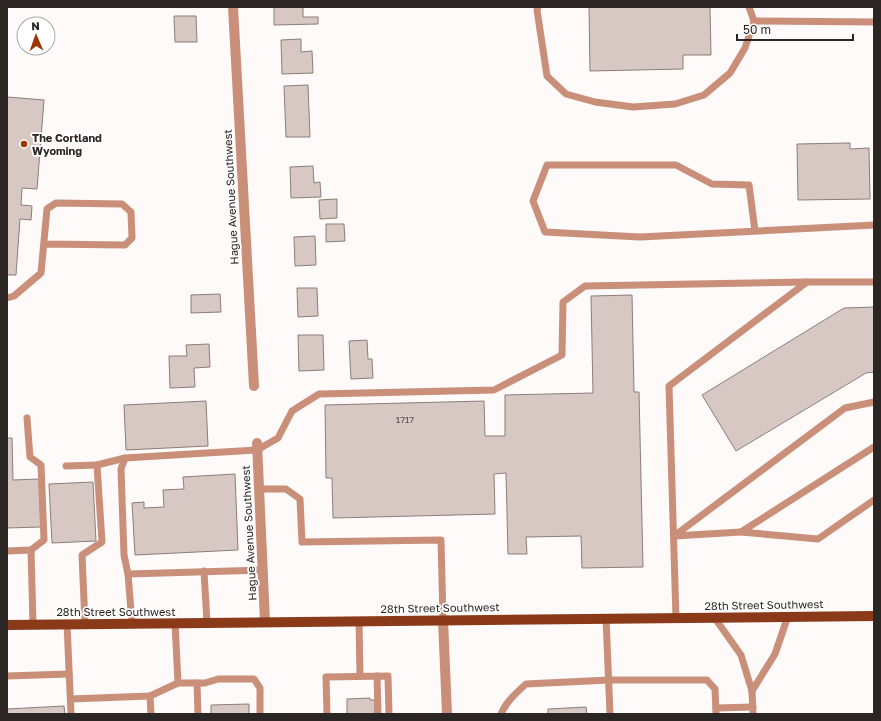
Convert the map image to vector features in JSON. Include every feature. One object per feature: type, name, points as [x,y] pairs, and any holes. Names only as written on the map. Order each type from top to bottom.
[{"type":"main road","name":"28th Street Southwest","points":[[7,624],[874,616]]},
{"type":"street","name":"Hague Avenue Southwest","points":[[233,7],[254,386]]},
{"type":"street","name":"Hague Avenue Southwest","points":[[257,447],[265,622]]},
{"type":"street","points":[[443,620],[447,714]]},
{"type":"lane","points":[[538,7],[537,10],[547,76],[566,94],[595,102],[633,107],[675,104],[704,95],[730,73],[745,48],[754,21],[749,7]]},
{"type":"lane","points":[[754,21],[874,22]]},
{"type":"lane","points":[[755,231],[749,185],[712,184],[676,165],[547,165],[533,201],[545,232],[640,237],[874,225]]},
{"type":"lane","points":[[7,298],[14,296],[41,273],[47,209],[56,203],[122,204],[131,212],[132,238],[125,245],[44,244]]},
{"type":"lane","points":[[676,618],[669,386],[808,282]]},
{"type":"lane","points":[[66,466],[97,465],[125,458],[257,447],[278,438],[292,411],[319,394],[494,390],[562,355],[563,302],[585,286],[874,282]]},
{"type":"lane","points":[[674,536],[845,408],[874,402]]},
{"type":"lane","points":[[7,551],[31,550],[44,540],[41,465],[30,457],[27,418]]},
{"type":"lane","points":[[741,532],[874,447]]},
{"type":"lane","points":[[125,458],[121,469],[124,555],[128,574],[132,624]]},
{"type":"lane","points":[[85,624],[82,555],[102,542],[97,465]]},
{"type":"lane","points":[[259,488],[286,489],[300,499],[302,542],[441,540],[443,620]]},
{"type":"lane","points":[[674,536],[741,532],[818,539],[874,500]]},
{"type":"lane","points":[[31,550],[33,624]]},
{"type":"lane","points":[[128,574],[263,570]]},
{"type":"lane","points":[[204,571],[207,623]]},
{"type":"lane","points":[[752,691],[775,654],[788,616]]},
{"type":"lane","points":[[501,714],[513,696],[526,684],[609,680],[707,680],[715,689],[716,711],[753,711],[752,691],[740,655],[714,617]]},
{"type":"lane","points":[[606,618],[610,714]]},
{"type":"lane","points":[[359,621],[360,676]]},
{"type":"lane","points":[[175,623],[178,683]]},
{"type":"lane","points":[[67,624],[71,714]]},
{"type":"lane","points":[[7,676],[69,674]]},
{"type":"lane","points":[[327,714],[326,677],[360,676],[388,676],[389,714]]},
{"type":"lane","points":[[377,676],[378,714]]},
{"type":"lane","points":[[71,699],[150,696],[178,683],[206,683],[218,679],[254,679],[260,688],[260,714]]},
{"type":"lane","points":[[197,683],[198,714]]},
{"type":"lane","points":[[150,696],[151,714]]},
{"type":"building","points":[[274,7],[303,7],[303,17],[318,17],[318,24],[274,25]]},
{"type":"building","points":[[589,7],[710,7],[711,55],[683,55],[683,69],[590,71]]},
{"type":"building","points":[[174,16],[196,16],[197,42],[175,42]]},
{"type":"building","points":[[301,39],[301,52],[312,51],[313,73],[282,74],[281,40]]},
{"type":"building","points":[[308,85],[310,137],[286,137],[284,86]]},
{"type":"building","name":"The Cortland Wyoming","points":[[7,97],[44,100],[37,189],[22,188],[21,205],[32,206],[31,220],[20,219],[16,275],[7,275]]},
{"type":"building","points":[[850,143],[850,149],[869,148],[870,199],[798,200],[797,144]]},
{"type":"building","points":[[313,166],[314,183],[320,182],[321,197],[291,198],[290,167]]},
{"type":"building","points":[[337,199],[337,218],[320,219],[319,200]]},
{"type":"building","points":[[326,224],[344,224],[345,241],[326,242]]},
{"type":"building","points":[[315,236],[316,265],[295,266],[294,237]]},
{"type":"building","points":[[297,288],[317,288],[318,316],[298,317]]},
{"type":"building","points":[[220,294],[221,312],[191,313],[191,295]]},
{"type":"building","points":[[632,295],[634,392],[639,392],[643,567],[582,568],[581,536],[526,537],[527,554],[508,554],[506,473],[494,474],[495,514],[333,518],[332,478],[326,478],[325,405],[484,401],[485,436],[505,436],[505,395],[593,393],[591,296]]},
{"type":"building","points":[[874,307],[874,372],[866,373],[736,451],[702,395],[844,308]]},
{"type":"building","points":[[298,335],[323,335],[324,370],[299,371]]},
{"type":"building","points":[[367,340],[368,359],[372,359],[373,378],[351,379],[349,341]]},
{"type":"building","points":[[209,344],[210,367],[194,368],[195,387],[170,388],[169,356],[187,356],[186,345]]},
{"type":"building","points":[[206,401],[208,446],[126,450],[124,405]]},
{"type":"building","points":[[7,438],[12,438],[13,480],[39,479],[41,527],[7,528]]},
{"type":"building","points":[[235,474],[238,550],[135,555],[132,503],[144,502],[144,508],[164,507],[163,490],[184,489],[183,477]]},
{"type":"building","points":[[93,482],[96,541],[52,543],[49,484]]},
{"type":"building","points":[[370,698],[370,700],[375,700],[375,714],[347,714],[347,699]]},
{"type":"building","points":[[249,704],[249,714],[211,714],[211,705]]},
{"type":"building","points":[[64,706],[65,714],[7,714],[7,709]]},
{"type":"building","points":[[586,707],[587,714],[548,714],[548,709]]},
{"type":"place","name":"The Cortland Wyoming","points":[[24,144]]}]
